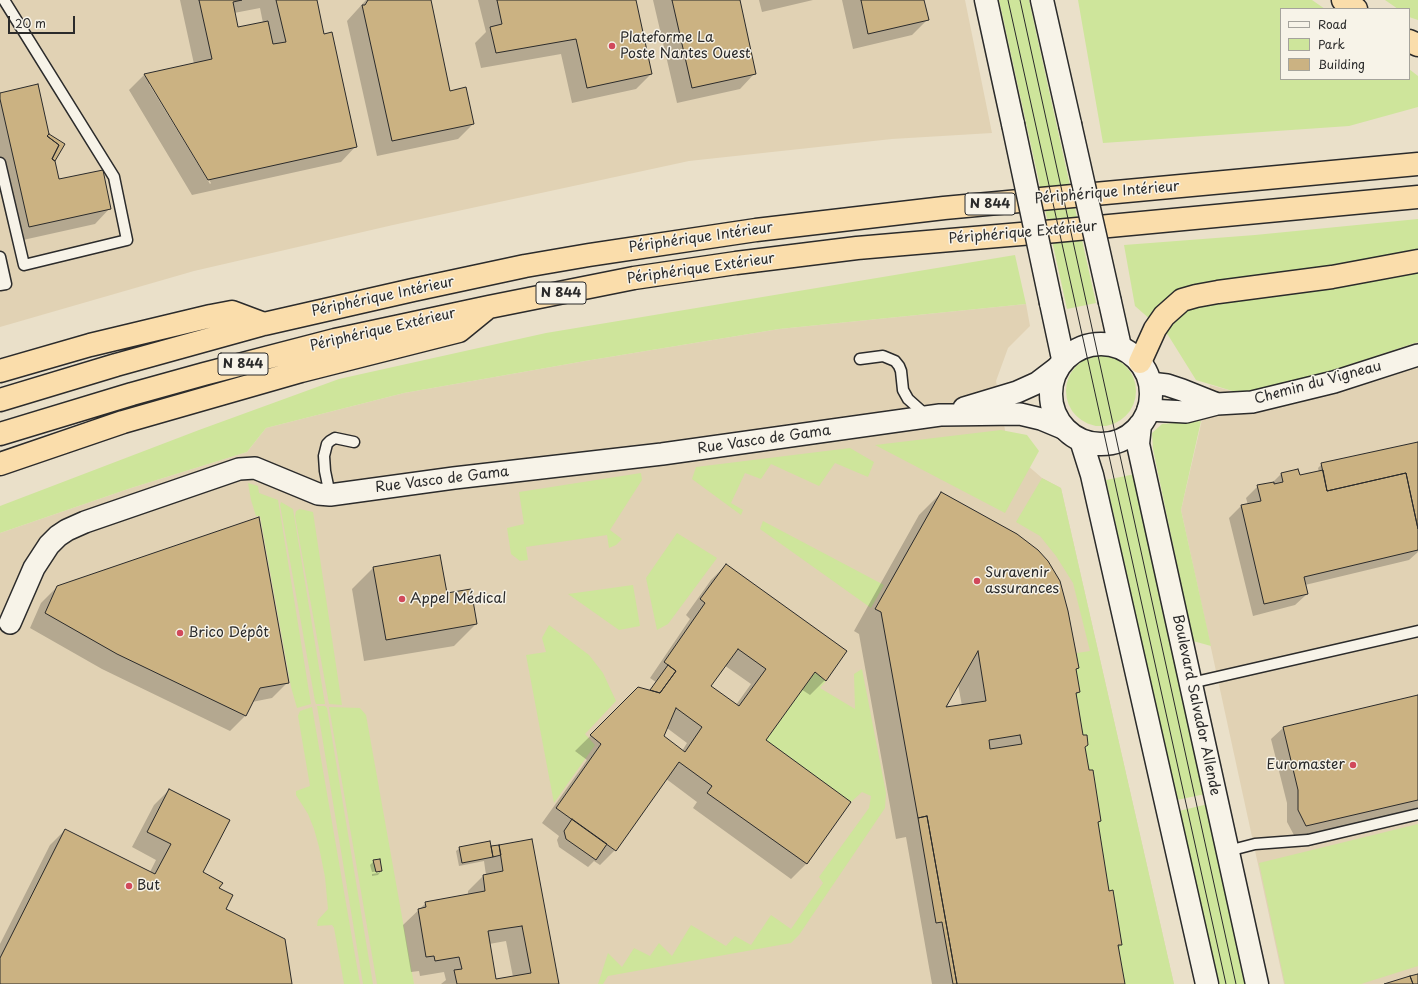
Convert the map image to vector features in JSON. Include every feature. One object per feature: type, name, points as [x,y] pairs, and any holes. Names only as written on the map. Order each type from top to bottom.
[{"type":"highway","points":[[1343,0],[1355,8]]},
{"type":"highway","name":"Périphérique Intérieur","points":[[0,400],[116,365],[264,324],[355,302],[525,266],[589,255],[756,230],[944,208],[1418,164]]},
{"type":"highway","name":"Périphérique Extérieur","points":[[0,434],[132,394],[335,340],[634,278],[736,263],[857,248],[1418,197]]},
{"type":"highway","points":[[1140,362],[1164,316],[1182,300],[1218,292],[1332,277],[1418,260]]},
{"type":"highway","points":[[0,464],[123,422],[301,371],[459,331],[489,307]]},
{"type":"highway","points":[[0,371],[90,345],[203,317],[232,312],[264,324]]},
{"type":"street","points":[[986,0],[1051,303],[1060,363]]},
{"type":"street","points":[[1042,0],[1120,347]]},
{"type":"street","points":[[1073,435],[1093,444],[1117,442],[1130,435],[1144,418],[1151,397],[1150,382],[1146,371],[1131,353],[1108,343],[1095,343],[1073,351],[1060,363],[1051,382],[1050,399],[1055,416],[1073,435],[1087,456],[1207,984]]},
{"type":"street","name":"Chemin du Vigneau","points":[[1144,418],[1186,412],[1217,404],[1252,402],[1334,382],[1418,355]]},
{"type":"street","name":"Rue Vasco de Gama","points":[[934,416],[1017,392],[1037,383],[1060,363]]},
{"type":"street","name":"Chemin du Vigneau","points":[[1150,382],[1167,385],[1217,404]]},
{"type":"street","name":"Rue Vasco de Gama","points":[[10,623],[34,568],[49,545],[58,536],[75,526],[239,469],[249,468],[263,471],[318,494],[330,495],[454,478],[662,454],[934,416],[1020,414],[1041,419],[1073,435]]},
{"type":"street","name":"Boulevard Salvador Allende","points":[[1144,418],[1138,444],[1257,984]]},
{"type":"lane","points":[[0,163],[24,265],[127,240],[114,177],[4,0]]},
{"type":"lane","points":[[0,257],[6,284],[0,285]]},
{"type":"lane","points":[[860,359],[883,356],[895,361],[901,372],[903,390],[908,400],[934,416]]},
{"type":"lane","points":[[330,495],[324,456],[327,444],[330,440],[335,438],[354,442]]},
{"type":"lane","points":[[1191,683],[1418,631]]},
{"type":"lane","points":[[1228,851],[1255,844],[1308,840],[1418,814]]},
{"type":"shaded area","points":[[0,0],[965,0],[992,133],[892,139],[689,161],[393,225],[194,271],[0,327]]},
{"type":"shaded area","points":[[1026,304],[1030,326],[1008,348],[996,381],[1007,441],[1019,458],[1042,478],[1061,488],[1174,984],[0,984],[0,533],[131,488],[247,452],[266,428],[404,393],[779,329]]},
{"type":"shaded area","points":[[1418,342],[1418,984],[1284,984],[1181,510],[1210,385],[1239,393],[1288,385]]},
{"type":"green space","points":[[999,0],[1029,0],[1096,303],[1067,309]]},
{"type":"green space","points":[[1078,0],[1312,0],[1324,8],[1280,8],[1280,80],[1410,80],[1410,70],[1418,76],[1418,107],[1349,126],[1103,143]]},
{"type":"green space","points":[[1385,0],[1418,0],[1418,20],[1410,17],[1410,8],[1397,8]]},
{"type":"green space","points":[[1418,219],[1418,342],[1288,385],[1239,393],[1196,380],[1168,335],[1135,306],[1124,245],[1255,235]]},
{"type":"green space","points":[[1015,255],[1026,304],[779,329],[404,393],[266,428],[247,452],[131,488],[0,533],[0,506],[199,430],[339,379],[546,333]]},
{"type":"green space","points":[[1101,356],[1114,359],[1126,366],[1133,378],[1136,391],[1133,404],[1126,416],[1114,423],[1101,426],[1088,423],[1076,416],[1069,404],[1066,391],[1069,378],[1076,366],[1088,359]]},
{"type":"green space","points":[[1201,421],[1181,510],[1211,646],[1193,641],[1153,449],[1152,433],[1162,424]]},
{"type":"green space","points":[[1001,430],[1027,435],[1039,451],[1005,513],[875,445]]},
{"type":"green space","points":[[850,448],[874,462],[868,477],[835,463],[819,486],[771,464],[761,479],[745,473],[731,503],[743,510],[741,515],[692,479],[696,467]]},
{"type":"green space","points":[[641,473],[642,480],[610,530],[622,539],[616,545],[609,548],[607,535],[526,547],[528,560],[520,561],[511,554],[507,528],[524,524],[519,492]]},
{"type":"green space","points":[[1135,474],[1205,794],[1177,800],[1106,480]]},
{"type":"green space","points":[[1042,478],[1061,488],[1174,984],[1125,984],[1118,945],[1122,945],[1109,891],[1098,822],[1101,821],[1093,770],[1089,770],[1085,747],[1088,745],[1087,735],[1083,735],[1076,693],[1080,692],[1076,669],[1079,668],[1077,653],[1090,651],[1073,583],[1056,556],[1040,536],[1016,522]]},
{"type":"green space","points":[[248,483],[258,486],[259,493],[278,500],[311,704],[297,708],[291,687],[260,516],[256,516]]},
{"type":"green space","points":[[281,502],[293,509],[325,704],[316,704],[315,701],[280,505]]},
{"type":"green space","points":[[300,509],[313,512],[342,705],[329,704],[295,516],[296,511]]},
{"type":"green space","points":[[763,521],[884,585],[871,608],[760,529]]},
{"type":"green space","points":[[677,533],[717,558],[668,624],[657,630],[646,578]]},
{"type":"green space","points":[[633,585],[640,626],[619,630],[568,594]]},
{"type":"green space","points":[[549,625],[589,655],[603,673],[616,701],[585,734],[595,745],[554,803],[526,655],[546,652],[542,638]]},
{"type":"green space","points":[[862,669],[886,793],[885,808],[799,935],[791,943],[608,976],[603,984],[598,984],[608,953],[622,967],[634,948],[650,956],[659,943],[672,956],[691,925],[726,946],[735,936],[751,945],[771,915],[791,929],[823,883],[819,877],[869,808],[871,796],[862,792],[851,802],[766,740],[815,672],[826,681],[820,688],[855,709],[854,674]]},
{"type":"green space","points":[[317,706],[325,706],[327,708],[373,984],[363,984]]},
{"type":"green space","points":[[312,707],[360,984],[344,984],[334,928],[332,925],[317,926],[318,920],[328,909],[325,877],[314,829],[308,814],[296,795],[296,791],[310,786],[298,716],[300,711]]},
{"type":"green space","points":[[329,707],[360,708],[366,715],[414,984],[377,984]]},
{"type":"green space","points":[[1208,804],[1248,984],[1217,984],[1179,811]]},
{"type":"green space","points":[[1418,824],[1418,966],[1361,984],[1285,984],[1259,863]]},
{"type":"building","points":[[199,0],[242,0],[233,2],[238,27],[268,21],[273,44],[286,42],[276,0],[317,0],[324,34],[332,32],[357,147],[208,180],[144,74],[212,59]]},
{"type":"building","points":[[368,0],[431,0],[450,91],[466,87],[474,124],[392,141],[362,5],[365,5]]},
{"type":"building","name":"Plateforme La Poste Nantes Ouest","points":[[497,0],[636,0],[652,74],[587,88],[576,39],[496,53],[490,27],[502,24]]},
{"type":"building","points":[[672,0],[740,0],[756,74],[692,88]]},
{"type":"building","points":[[861,0],[924,0],[929,20],[868,34]]},
{"type":"building","points":[[38,84],[49,134],[47,136],[59,145],[52,159],[55,161],[59,179],[103,170],[111,209],[29,227],[0,99],[0,93]]},
{"type":"building","points":[[49,134],[65,144],[55,161],[52,159],[59,145],[47,136]]},
{"type":"building","points":[[1418,442],[1418,529],[1406,473],[1327,491],[1321,463]]},
{"type":"building","points":[[1298,469],[1300,475],[1323,470],[1327,491],[1406,473],[1418,529],[1418,550],[1304,577],[1308,594],[1264,604],[1241,505],[1261,501],[1257,485],[1283,482],[1281,473]]},
{"type":"building","points":[[941,492],[1017,534],[1038,550],[1048,561],[1060,581],[1068,611],[1079,668],[1076,669],[1080,692],[1076,693],[1083,735],[1087,735],[1088,745],[1085,747],[1089,770],[1093,770],[1101,821],[1098,822],[1109,891],[1113,890],[1122,945],[1118,945],[1125,984],[957,984],[927,816],[918,818],[881,612],[875,609]],"holes":[[[978,651],[986,701],[946,707]],[[1020,735],[1022,744],[990,749],[989,740]]]},
{"type":"building","name":"Brico Dépôt","points":[[259,517],[289,683],[260,688],[246,716],[117,654],[45,613],[57,586]]},
{"type":"building","points":[[440,555],[447,593],[471,589],[477,624],[386,640],[373,567]]},
{"type":"building","points":[[726,564],[847,651],[826,681],[815,672],[766,740],[851,802],[807,864],[707,793],[712,786],[679,762],[616,851],[556,808],[601,744],[590,735],[638,687],[660,693],[676,671],[664,662],[705,603],[700,599]],"holes":[[[738,649],[766,669],[739,706],[711,686]],[[676,708],[702,727],[685,752],[664,736]]]},
{"type":"building","points":[[668,665],[676,671],[660,693],[650,690]]},
{"type":"building","points":[[1418,695],[1418,800],[1306,826],[1298,810],[1298,790],[1283,727]]},
{"type":"building","name":"But","points":[[169,789],[230,820],[203,872],[223,883],[219,888],[233,895],[226,909],[285,939],[292,984],[0,984],[0,958],[65,829],[155,874],[171,844],[147,832]]},
{"type":"building","points":[[927,816],[957,984],[953,984],[942,922],[936,923],[918,818]]},
{"type":"building","points":[[572,819],[607,844],[596,860],[566,839],[564,831]]},
{"type":"building","points":[[532,839],[559,984],[457,984],[454,970],[462,969],[459,957],[435,961],[434,956],[426,957],[418,909],[426,907],[425,902],[485,891],[483,875],[503,871],[499,845]],"holes":[[[522,926],[531,973],[496,979],[488,931]]]},
{"type":"building","points":[[490,841],[493,857],[462,863],[459,847]]},
{"type":"building","points":[[499,845],[501,855],[493,857],[491,846]]},
{"type":"building","points":[[380,859],[382,871],[376,872],[373,860]]},
{"type":"building","points":[[1418,974],[1418,984],[1413,984],[1410,976]]},
{"type":"building","points":[[1410,976],[1413,984],[1384,984]]},
{"type":"tram line","points":[[1008,0],[1226,984]]},
{"type":"tram line","points":[[1020,0],[1236,984]]},
{"type":"place","name":"Plateforme La Poste Nantes Ouest","points":[[612,46]]},
{"type":"place","name":"Suravenir assurances","points":[[977,581]]},
{"type":"place","name":"Appel Médical","points":[[402,599]]},
{"type":"place","name":"Brico Dépôt","points":[[180,633]]},
{"type":"place","name":"Euromaster","points":[[1353,765]]},
{"type":"place","name":"But","points":[[129,886]]}]
